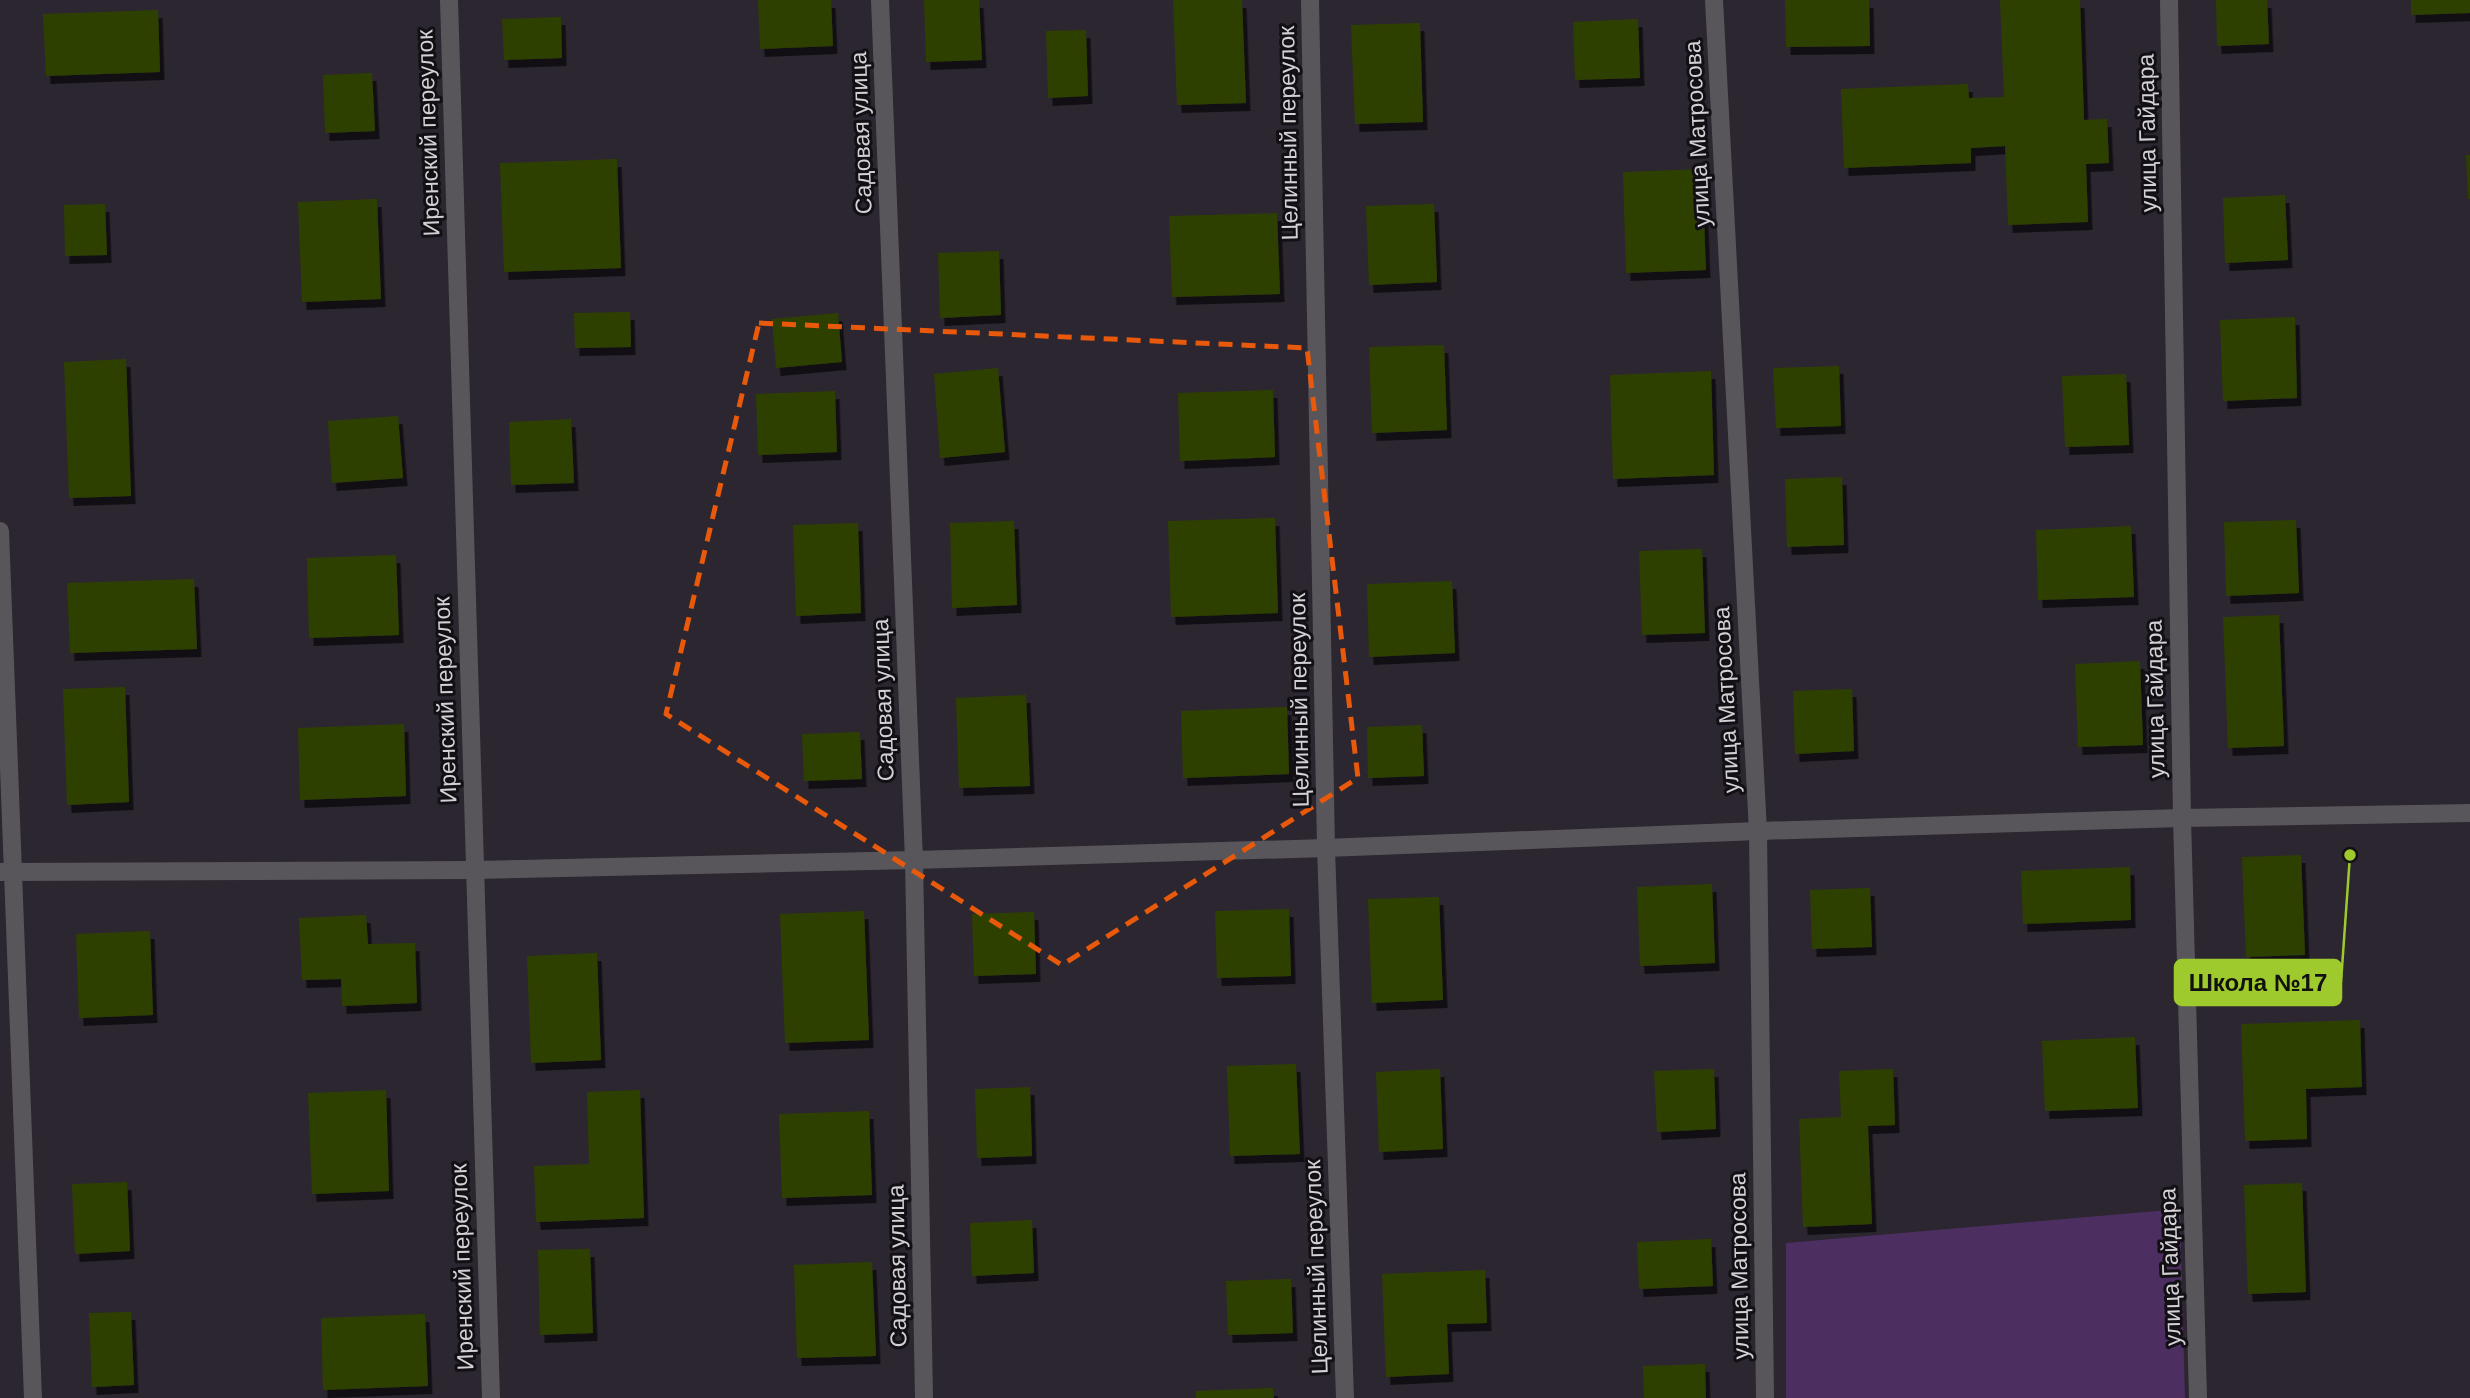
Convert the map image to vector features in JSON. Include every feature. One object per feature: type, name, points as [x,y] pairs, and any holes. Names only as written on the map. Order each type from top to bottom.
[{"type":"street","name":"Иренский переулок","points":[[449,0],[491,1398]]},
{"type":"street","name":"Садовая улица","points":[[880,0],[914,860],[924,1398]]},
{"type":"street","name":"Целинный переулок","points":[[1310,0],[1326,848],[1345,1398]]},
{"type":"street","name":"улица Матросова","points":[[1714,0],[1758,831],[1765,1398]]},
{"type":"street","name":"улица Гайдара","points":[[2169,0],[2182,818],[2198,1398]]},
{"type":"street","points":[[0,531],[7,872],[33,1398]]},
{"type":"street","points":[[7,872],[474,870],[914,860],[2182,818],[2470,813]]},
{"type":"highlighted area","points":[[759,323],[1307,348],[1358,778],[1062,965],[666,714]]},
{"type":"shaded area","points":[[2180,1209],[2185,1398],[1786,1398],[1786,1243]]},
{"type":"building","points":[[758,0],[831,0],[833,46],[760,49]]},
{"type":"building","points":[[924,0],[979,0],[982,60],[926,62]]},
{"type":"building","points":[[1173,0],[1242,0],[1246,103],[1177,105]]},
{"type":"building","points":[[1785,0],[1869,0],[1870,46],[1786,47]]},
{"type":"building","points":[[2000,0],[2080,0],[2084,120],[2107,119],[2109,163],[2086,164],[2088,222],[2008,225],[2005,146],[1971,148],[1971,163],[1844,168],[1841,89],[1968,84],[1969,98],[2004,97]]},
{"type":"building","points":[[2216,0],[2267,0],[2269,44],[2217,46]]},
{"type":"building","points":[[2411,0],[2470,0],[2470,13],[2411,15]]},
{"type":"building","points":[[158,10],[160,72],[46,76],[43,14]]},
{"type":"building","points":[[561,17],[562,58],[504,60],[502,19]]},
{"type":"building","points":[[1638,19],[1640,78],[1575,80],[1573,22]]},
{"type":"building","points":[[1420,23],[1423,122],[1355,124],[1351,25]]},
{"type":"building","points":[[1086,30],[1088,96],[1048,98],[1046,31]]},
{"type":"building","points":[[372,73],[375,131],[325,133],[323,75]]},
{"type":"building","points":[[2466,155],[2470,155],[2470,199],[2468,199]]},
{"type":"building","points":[[617,159],[621,268],[504,272],[500,163]]},
{"type":"building","points":[[1702,169],[1706,270],[1626,273],[1623,172]]},
{"type":"building","points":[[2285,195],[2288,260],[2225,263],[2223,198]]},
{"type":"building","points":[[377,199],[381,299],[302,302],[298,202]]},
{"type":"building","points":[[105,204],[107,255],[65,256],[64,205]]},
{"type":"building","points":[[1434,204],[1437,282],[1369,285],[1366,206]]},
{"type":"building","points":[[1277,213],[1280,294],[1172,297],[1169,216]]},
{"type":"building","points":[[999,251],[1001,315],[940,318],[938,253]]},
{"type":"building","points":[[630,312],[631,347],[575,348],[574,313]]},
{"type":"building","points":[[838,313],[842,362],[776,368],[772,319]]},
{"type":"building","points":[[2295,317],[2297,398],[2223,401],[2220,320]]},
{"type":"building","points":[[1444,345],[1447,430],[1372,433],[1369,347]]},
{"type":"building","points":[[126,359],[131,496],[69,498],[64,362]]},
{"type":"building","points":[[1839,366],[1841,426],[1776,428],[1773,368]]},
{"type":"building","points":[[998,368],[1005,452],[940,458],[934,374]]},
{"type":"building","points":[[1711,371],[1714,475],[1613,479],[1610,375]]},
{"type":"building","points":[[2126,374],[2129,445],[2065,447],[2062,376]]},
{"type":"building","points":[[1273,390],[1275,457],[1180,461],[1178,393]]},
{"type":"building","points":[[835,391],[837,452],[758,455],[756,394]]},
{"type":"building","points":[[398,416],[403,478],[332,483],[328,421]]},
{"type":"building","points":[[571,419],[574,483],[511,485],[509,422]]},
{"type":"building","points":[[1842,477],[1844,545],[1787,547],[1785,479]]},
{"type":"building","points":[[1275,518],[1278,613],[1171,617],[1168,521]]},
{"type":"building","points":[[2296,520],[2299,593],[2226,596],[2224,522]]},
{"type":"building","points":[[1014,521],[1017,605],[952,608],[950,523]]},
{"type":"building","points":[[858,523],[861,613],[796,616],[793,525]]},
{"type":"building","points":[[2131,526],[2134,597],[2038,600],[2036,530]]},
{"type":"building","points":[[1702,549],[1705,633],[1642,635],[1639,551]]},
{"type":"building","points":[[396,555],[399,635],[309,638],[307,558]]},
{"type":"building","points":[[194,579],[197,649],[70,653],[67,583]]},
{"type":"building","points":[[1452,581],[1455,653],[1369,657],[1367,584]]},
{"type":"building","points":[[2279,615],[2284,746],[2228,748],[2223,617]]},
{"type":"building","points":[[2140,661],[2143,745],[2078,747],[2075,664]]},
{"type":"building","points":[[125,687],[129,802],[67,805],[63,689]]},
{"type":"building","points":[[1852,689],[1854,751],[1795,754],[1793,691]]},
{"type":"building","points":[[1026,695],[1030,786],[959,788],[956,698]]},
{"type":"building","points":[[1287,707],[1289,774],[1183,778],[1181,711]]},
{"type":"building","points":[[404,724],[406,796],[300,800],[298,728]]},
{"type":"building","points":[[1422,725],[1424,776],[1368,778],[1367,727]]},
{"type":"building","points":[[860,732],[862,779],[804,781],[802,734]]},
{"type":"building","points":[[2301,855],[2305,955],[2246,957],[2242,857]]},
{"type":"building","points":[[2130,867],[2131,920],[2023,924],[2021,871]]},
{"type":"building","points":[[1712,884],[1715,963],[1640,966],[1637,887]]},
{"type":"building","points":[[1870,888],[1872,947],[1812,949],[1810,890]]},
{"type":"building","points":[[1439,897],[1443,1000],[1372,1003],[1368,899]]},
{"type":"building","points":[[1289,909],[1291,976],[1217,978],[1215,911]]},
{"type":"building","points":[[864,911],[869,1040],[785,1043],[780,914]]},
{"type":"building","points":[[1034,912],[1036,974],[974,976],[972,914]]},
{"type":"building","points":[[366,915],[368,944],[415,943],[417,1003],[342,1006],[341,979],[302,980],[299,918]]},
{"type":"building","points":[[150,931],[153,1015],[79,1018],[76,934]]},
{"type":"building","points":[[597,953],[601,1060],[531,1063],[527,956]]},
{"type":"building","points":[[2360,1020],[2362,1087],[2306,1089],[2307,1139],[2245,1141],[2241,1024]]},
{"type":"building","points":[[2135,1037],[2138,1108],[2045,1111],[2042,1041]]},
{"type":"building","points":[[1296,1064],[1300,1154],[1230,1156],[1227,1066]]},
{"type":"building","points":[[1440,1069],[1443,1149],[1379,1152],[1376,1072]]},
{"type":"building","points":[[1714,1069],[1716,1129],[1657,1132],[1654,1071]]},
{"type":"building","points":[[1893,1069],[1895,1125],[1868,1126],[1872,1224],[1803,1227],[1799,1119],[1841,1117],[1839,1071]]},
{"type":"building","points":[[1030,1087],[1032,1156],[977,1158],[975,1089]]},
{"type":"building","points":[[386,1090],[389,1191],[312,1194],[308,1093]]},
{"type":"building","points":[[640,1090],[644,1218],[536,1222],[534,1166],[589,1164],[587,1092]]},
{"type":"building","points":[[869,1111],[872,1195],[782,1198],[779,1114]]},
{"type":"building","points":[[127,1182],[130,1251],[75,1254],[72,1184]]},
{"type":"building","points":[[2302,1183],[2306,1292],[2248,1294],[2244,1185]]},
{"type":"building","points":[[1032,1220],[1034,1273],[972,1276],[970,1223]]},
{"type":"building","points":[[1711,1239],[1713,1286],[1639,1289],[1637,1242]]},
{"type":"building","points":[[590,1249],[593,1333],[540,1335],[538,1250]]},
{"type":"building","points":[[872,1262],[876,1356],[797,1358],[794,1265]]},
{"type":"building","points":[[1485,1270],[1487,1323],[1447,1324],[1449,1374],[1386,1377],[1382,1274]]},
{"type":"building","points":[[1291,1279],[1293,1333],[1228,1335],[1226,1281]]},
{"type":"building","points":[[131,1312],[134,1385],[92,1387],[89,1313]]},
{"type":"building","points":[[425,1314],[428,1386],[323,1390],[321,1318]]},
{"type":"building","points":[[1705,1364],[1706,1398],[1644,1398],[1643,1366]]},
{"type":"building","points":[[1273,1388],[1274,1398],[1196,1398],[1196,1391]]},
{"type":"place","name":"Школа №17","points":[[2350,855]]}]
